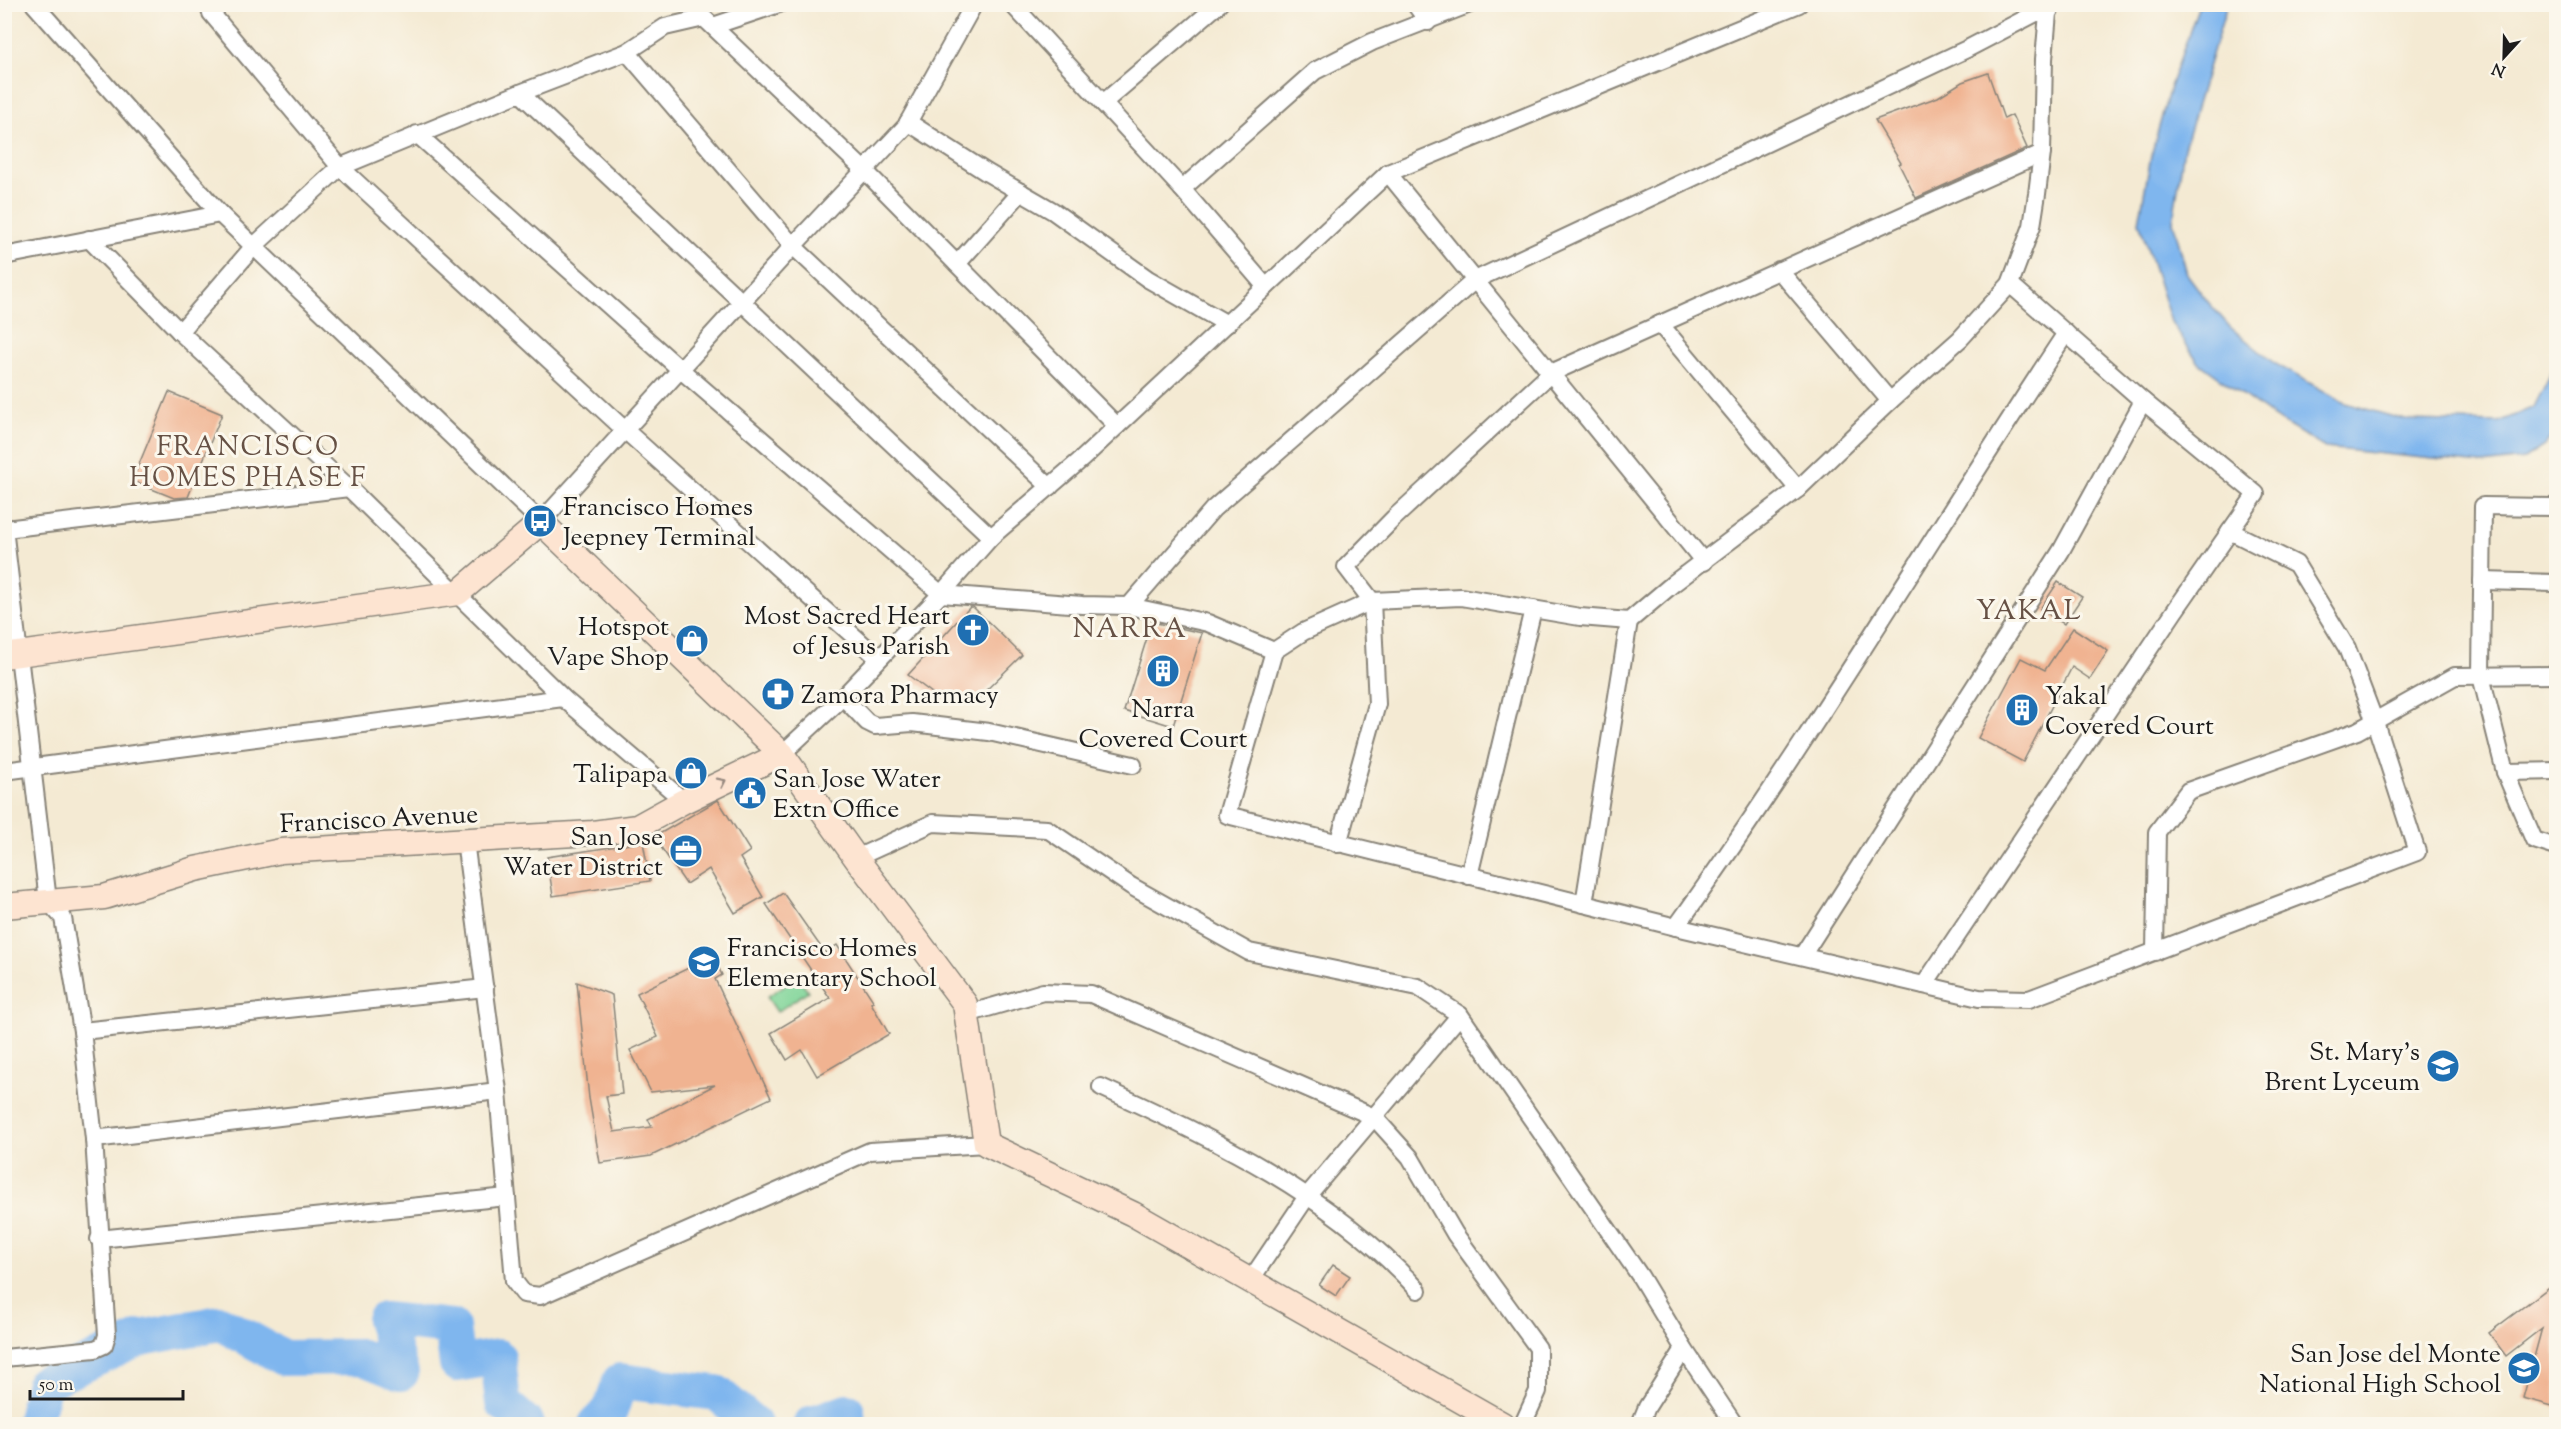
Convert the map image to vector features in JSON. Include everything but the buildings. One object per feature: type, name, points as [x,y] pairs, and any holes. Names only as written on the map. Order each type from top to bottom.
[{"type":"street","points":[[34,4],[220,214],[782,754],[965,1004],[986,1144]]},
{"type":"street","points":[[209,4],[211,13],[340,167],[626,431],[878,658]]},
{"type":"street","points":[[713,26],[779,4]]},
{"type":"street","points":[[11,655],[458,593],[541,522],[908,122],[974,4]]},
{"type":"street","points":[[1011,4],[1182,189],[1266,287]]},
{"type":"street","points":[[1103,103],[1219,4]]},
{"type":"street","points":[[1415,4],[1428,22]]},
{"type":"street","points":[[1182,189],[1315,71],[1372,42],[1470,4]]},
{"type":"street","points":[[782,754],[843,697],[941,594],[991,537],[1117,426],[1388,174],[1800,4]]},
{"type":"street","points":[[1128,606],[1213,509],[1475,280],[1968,49],[2041,9],[2044,59],[2042,153],[2032,226],[2010,284],[1960,339],[1890,401],[1798,489],[1674,583],[1629,621],[1584,904]]},
{"type":"street","points":[[180,332],[254,246],[340,167],[417,134],[627,52],[665,27],[704,18],[865,171],[1117,426]]},
{"type":"street","points":[[627,52],[793,246],[1050,487]]},
{"type":"street","points":[[520,93],[991,537]]},
{"type":"street","points":[[908,122],[1053,211],[1148,279],[1227,324]]},
{"type":"street","points":[[417,134],[681,370],[941,594],[1128,606],[1208,623],[1274,651]]},
{"type":"street","points":[[1338,844],[1377,704],[1372,601],[1346,567],[1394,518],[1551,373],[2042,153]]},
{"type":"street","points":[[1388,174],[1704,562]]},
{"type":"street","points":[[957,264],[1021,192]]},
{"type":"street","points":[[4,256],[220,214]]},
{"type":"street","points":[[89,239],[180,332],[350,488],[563,698],[684,801]]},
{"type":"street","points":[[1779,270],[1890,401]]},
{"type":"street","points":[[1924,985],[2256,495],[2143,401],[2010,284]]},
{"type":"street","points":[[1660,324],[1798,489]]},
{"type":"street","points":[[1676,927],[1749,826],[1957,498],[2066,333]]},
{"type":"street","points":[[1803,956],[2061,551],[2143,401]]},
{"type":"street","points":[[4,1358],[95,1349],[104,1345],[107,1335],[94,1139],[82,1031],[63,918],[48,901],[33,768],[11,655],[5,528],[350,488]]},
{"type":"street","points":[[2556,507],[2482,506],[2481,676],[2505,772],[2534,840],[2556,847]]},
{"type":"street","points":[[1629,621],[1580,617],[1461,597],[1372,601],[1303,632],[1274,651],[1227,815],[1676,927],[1979,998],[2029,999],[2417,852],[2375,722],[2347,648],[2296,564],[2230,531]]},
{"type":"street","points":[[2482,581],[2556,583]]},
{"type":"street","points":[[1469,876],[1533,609]]},
{"type":"street","points":[[2155,952],[2157,832],[2188,792],[2357,731],[2456,676],[2556,675]]},
{"type":"street","points":[[843,697],[867,722],[875,726],[912,723],[989,732],[1133,765]]},
{"type":"street","points":[[4,771],[563,698]]},
{"type":"street","name":"Francisco Avenue","points":[[4,906],[104,897],[195,869],[281,851],[367,844],[593,833],[637,827],[684,801],[782,754]]},
{"type":"street","points":[[2505,772],[2556,771]]},
{"type":"street","points":[[856,858],[933,823],[1047,829],[1131,886],[1249,952],[1418,987],[1460,1015],[1640,1276],[1734,1425]]},
{"type":"street","points":[[465,841],[498,1091],[514,1281],[524,1294],[540,1296],[870,1151],[986,1144],[1133,1214],[1502,1425]]},
{"type":"street","points":[[82,1031],[485,988]]},
{"type":"street","points":[[967,1014],[1043,992],[1090,994],[1374,1117],[1410,1157],[1455,1234],[1538,1348],[1538,1391],[1524,1425]]},
{"type":"street","points":[[1250,1281],[1308,1195],[1460,1015]]},
{"type":"street","points":[[1101,1088],[1228,1150],[1308,1195],[1371,1244],[1418,1290]]},
{"type":"street","points":[[94,1139],[498,1091]]},
{"type":"street","points":[[99,1239],[507,1197]]},
{"type":"street","points":[[1640,1425],[1647,1407],[1684,1349]]},
{"type":"green space","points":[[798,976],[808,991],[777,1012],[767,997]]},
{"type":"water","points":[[2199,5],[2227,5],[2184,148],[2173,221],[2187,274],[2208,302],[2230,327],[2274,363],[2345,403],[2405,420],[2499,422],[2534,407],[2552,371],[2556,347],[2556,431],[2544,446],[2524,459],[2482,464],[2325,448],[2272,416],[2199,363],[2171,322],[2139,222],[2151,156],[2170,87]]},
{"type":"waterway","points":[[34,1424],[44,1383],[141,1338],[220,1323],[284,1358],[361,1357],[401,1373],[384,1320],[452,1327],[457,1364],[498,1357],[503,1403],[527,1424]]},
{"type":"waterway","points":[[596,1424],[610,1411],[620,1381],[717,1393],[754,1424]]},
{"type":"waterway","points":[[811,1424],[847,1411],[848,1424]]},
{"type":"place","name":"Francisco Homes Jeepney Terminal","points":[[540,521]]},
{"type":"place","name":"Most Sacred Heart of Jesus Parish","points":[[973,630]]},
{"type":"place","name":"Hotspot Vape Shop","points":[[692,641]]},
{"type":"place","name":"Narra Covered Court","points":[[1163,671]]},
{"type":"place","name":"Zamora Pharmacy","points":[[778,694]]},
{"type":"place","name":"Yakal Covered Court","points":[[2022,710]]},
{"type":"place","name":"Talipapa","points":[[691,773]]},
{"type":"place","name":"San Jose Water Extn Office","points":[[750,793]]},
{"type":"place","name":"San Jose Water District","points":[[686,851]]},
{"type":"place","name":"Francisco Homes Elementary School","points":[[704,962]]},
{"type":"place","name":"St. Mary's Brent Lyceum","points":[[2443,1066]]},
{"type":"place","name":"San Jose del Monte National High School","points":[[2524,1368]]},
{"type":"district","name":"FRANCISCO HOMES PHASE F","points":[[248,462]]},
{"type":"district","name":"YAKAL","points":[[2029,609]]},
{"type":"district","name":"NARRA","points":[[1130,627]]}]
